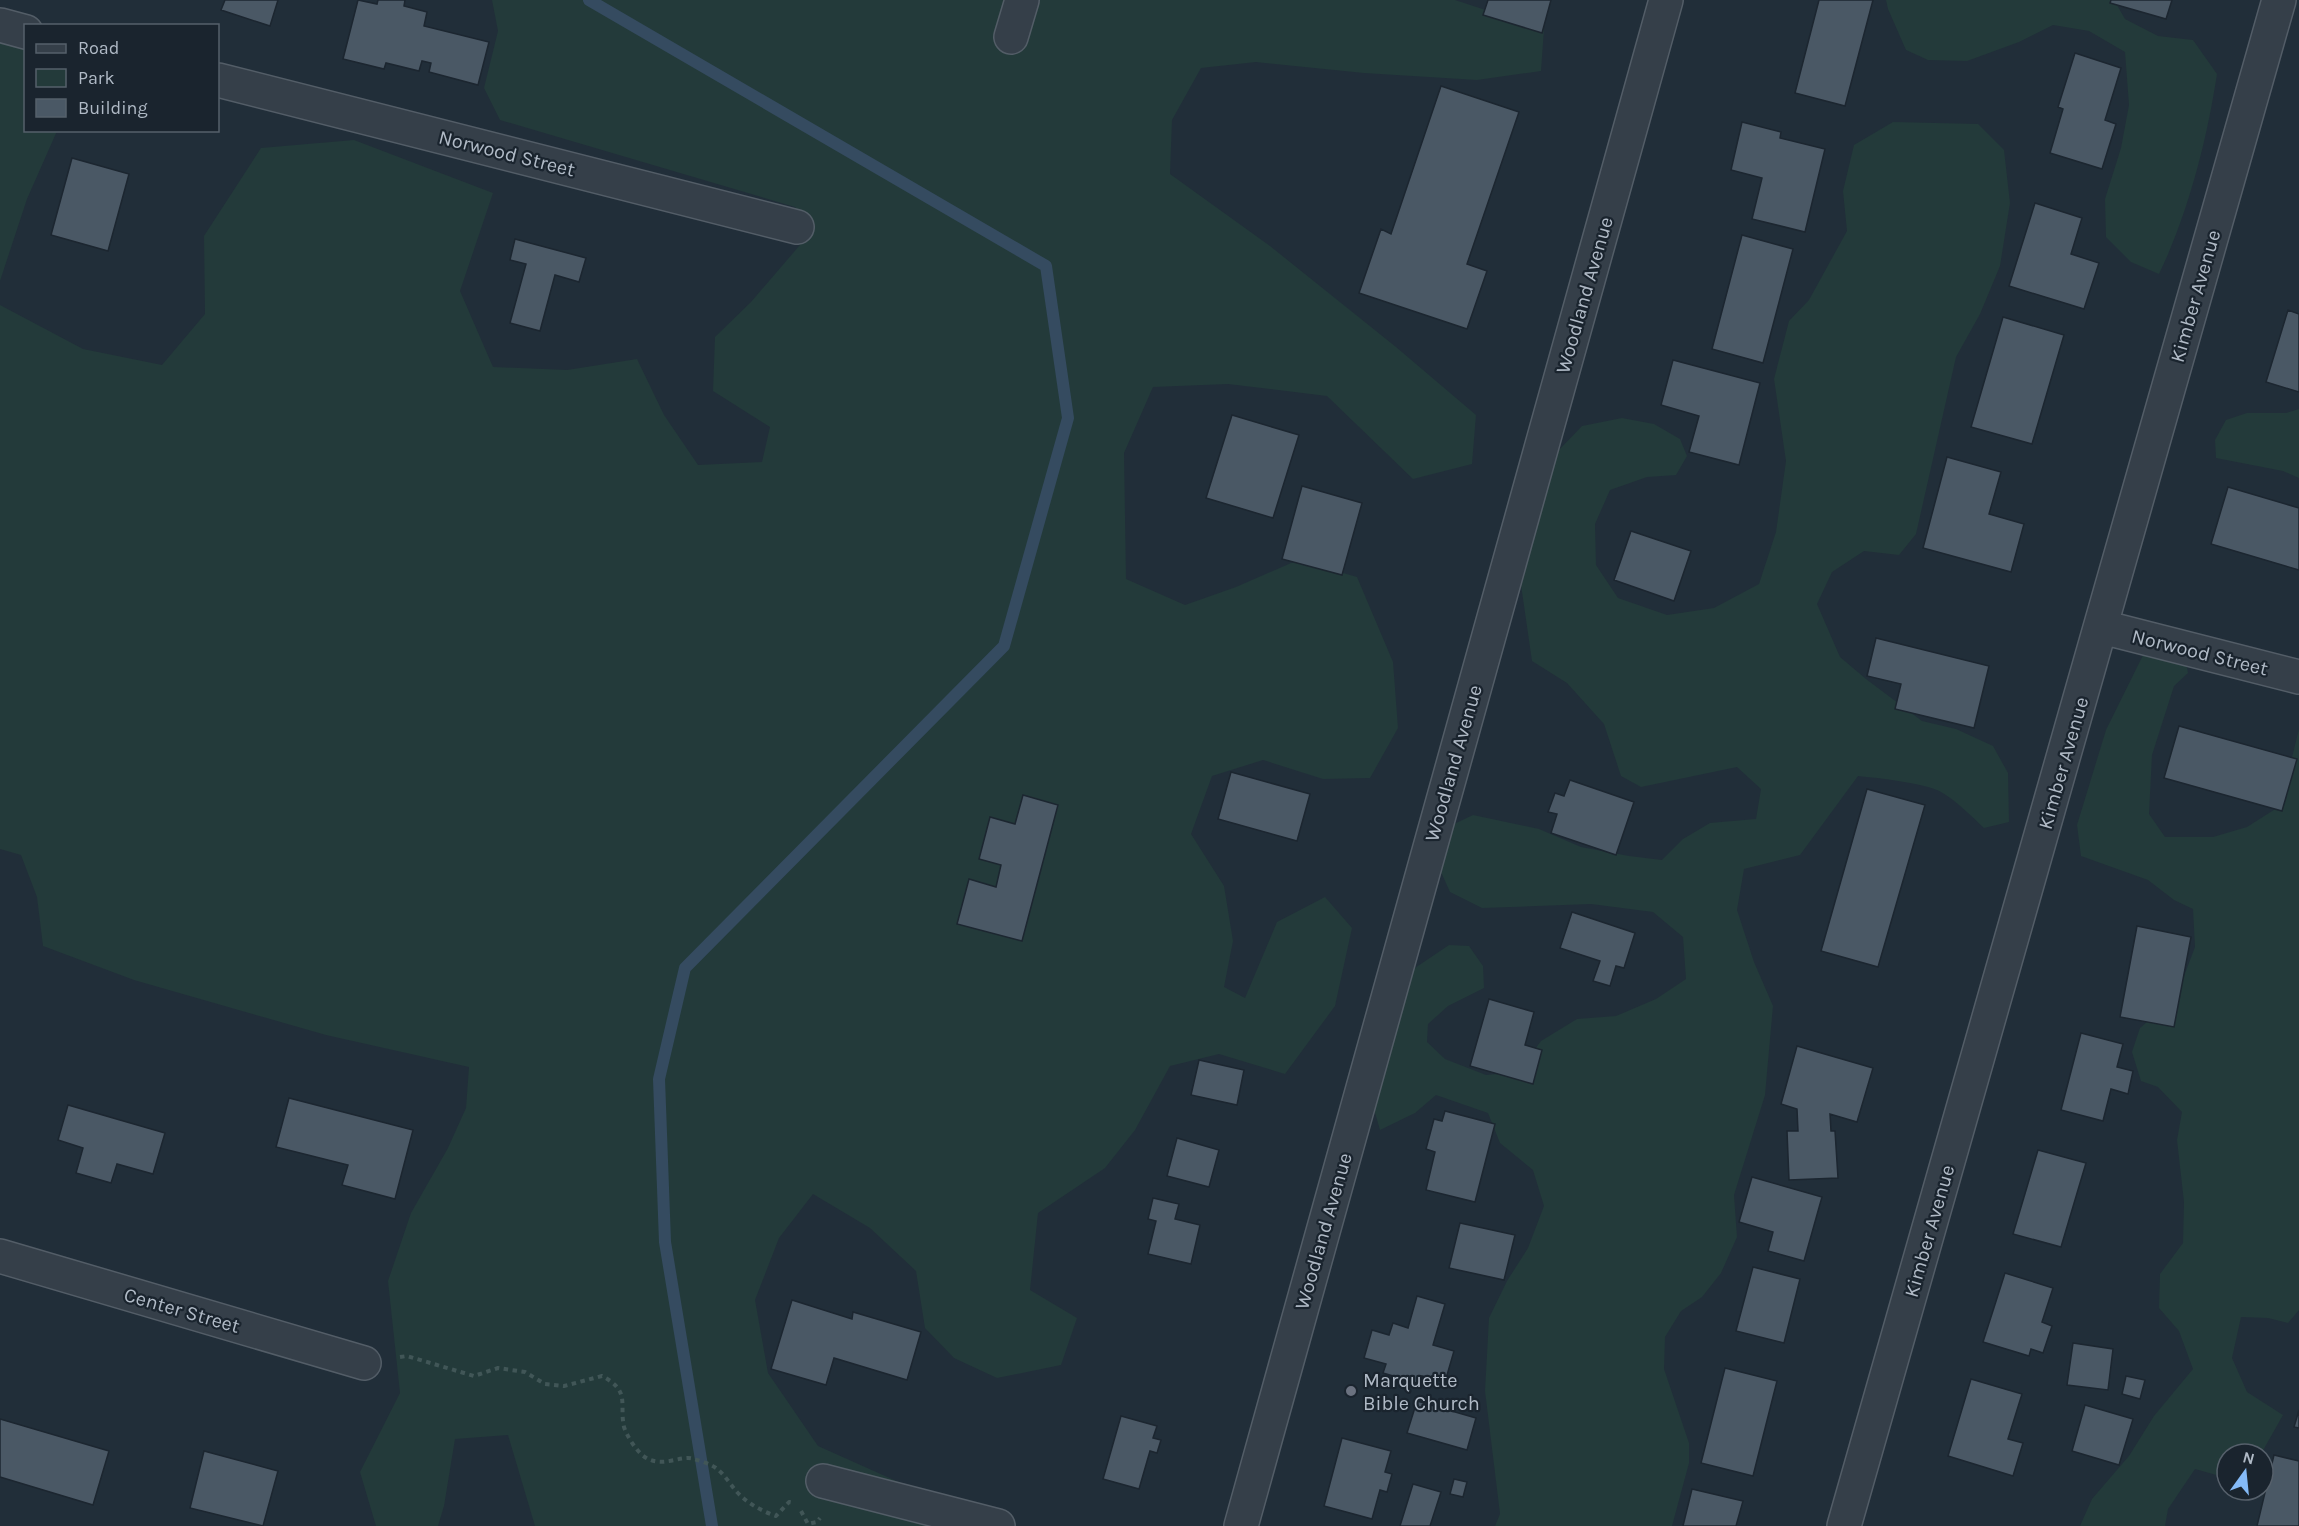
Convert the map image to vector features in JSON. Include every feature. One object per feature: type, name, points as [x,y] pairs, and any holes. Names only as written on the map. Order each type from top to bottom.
[{"type":"street","points":[[1011,37],[1022,0]]},
{"type":"street","name":"Woodland Avenue","points":[[1241,1526],[1666,0]]},
{"type":"street","name":"Kimber Avenue","points":[[1844,1526],[2279,0]]},
{"type":"street","points":[[0,25],[24,31]]},
{"type":"street","name":"Norwood Street","points":[[219,80],[797,226]]},
{"type":"street","name":"Norwood Street","points":[[2102,627],[2299,677]]},
{"type":"street","name":"Center Street","points":[[0,1257],[364,1363]]},
{"type":"street","points":[[832,1484],[998,1526]]},
{"type":"path","points":[[364,1363],[407,1356],[474,1376],[498,1368],[525,1372],[545,1384],[564,1386],[602,1376],[610,1380],[624,1400],[624,1424],[628,1437],[642,1454],[651,1460],[665,1462],[691,1457],[715,1467],[749,1503],[777,1516],[789,1502],[797,1503],[808,1524],[817,1522],[828,1510],[832,1484]]},
{"type":"green space","points":[[492,0],[1455,0],[1544,29],[1541,71],[1477,80],[1364,73],[1256,62],[1201,68],[1172,120],[1170,174],[1270,246],[1396,347],[1476,415],[1472,464],[1413,479],[1327,396],[1228,384],[1153,387],[1124,453],[1126,579],[1185,605],[1236,587],[1298,560],[1357,577],[1393,662],[1398,728],[1370,778],[1323,779],[1263,760],[1212,776],[1191,834],[1224,886],[1233,941],[1224,987],[1245,998],[1277,922],[1325,897],[1352,928],[1335,1006],[1285,1074],[1219,1054],[1170,1066],[1135,1130],[1105,1168],[1038,1213],[1030,1290],[1077,1318],[1061,1365],[997,1378],[954,1358],[925,1328],[916,1271],[870,1228],[813,1194],[779,1238],[755,1300],[768,1373],[818,1446],[903,1484],[946,1526],[535,1526],[508,1435],[455,1439],[444,1506],[438,1526],[376,1526],[360,1472],[400,1393],[388,1281],[411,1213],[448,1148],[466,1108],[469,1067],[326,1035],[134,980],[43,946],[37,897],[21,855],[0,849],[0,305],[83,349],[162,365],[205,314],[204,236],[261,148],[354,140],[493,193],[460,291],[493,367],[567,370],[637,359],[664,415],[698,465],[762,462],[770,427],[713,391],[715,337],[751,302],[812,231],[795,207],[500,120],[484,88],[498,31]]},
{"type":"green space","points":[[1886,0],[2114,0],[2125,19],[2158,36],[2193,40],[2217,74],[2208,125],[2195,176],[2179,227],[2159,274],[2131,262],[2106,237],[2105,199],[2121,148],[2129,105],[2125,52],[2089,31],[2053,25],[2019,42],[1967,61],[1928,60],[1906,50]]},
{"type":"green space","points":[[14,37],[24,40],[24,132],[57,132],[27,199],[0,281],[0,44]]},
{"type":"green space","points":[[1893,122],[1978,124],[2004,150],[2010,203],[2000,266],[1980,314],[1956,357],[1916,534],[1899,555],[1864,551],[1832,572],[1817,604],[1840,657],[1866,679],[1922,721],[1956,729],[1993,746],[2008,773],[2009,822],[1984,828],[1953,800],[1934,789],[1901,781],[1858,776],[1800,855],[1744,869],[1737,910],[1754,962],[1773,1006],[1765,1095],[1734,1195],[1737,1237],[1721,1273],[1702,1297],[1681,1311],[1665,1337],[1664,1369],[1689,1443],[1689,1463],[1672,1526],[1495,1526],[1500,1514],[1485,1391],[1489,1318],[1507,1281],[1528,1248],[1544,1206],[1533,1170],[1500,1143],[1488,1113],[1436,1095],[1415,1113],[1380,1130],[1370,1095],[1409,972],[1449,945],[1469,946],[1483,966],[1484,988],[1448,1006],[1428,1024],[1427,1042],[1445,1059],[1486,1075],[1518,1072],[1541,1041],[1577,1019],[1616,1016],[1656,999],[1686,979],[1683,937],[1653,912],[1591,904],[1482,908],[1450,892],[1437,863],[1452,825],[1473,815],[1539,829],[1581,847],[1662,860],[1683,839],[1710,823],[1756,819],[1761,789],[1737,767],[1641,787],[1621,776],[1604,724],[1567,683],[1532,661],[1520,578],[1538,504],[1558,451],[1582,426],[1622,418],[1654,424],[1680,439],[1687,456],[1676,475],[1647,477],[1610,490],[1595,524],[1596,565],[1618,598],[1667,615],[1714,608],[1759,584],[1776,532],[1786,461],[1774,379],[1789,321],[1809,300],[1847,231],[1843,191],[1854,145]]},
{"type":"green space","points":[[2299,409],[2299,478],[2283,471],[2216,458],[2215,440],[2226,420],[2247,413],[2286,413]]},
{"type":"green space","points":[[2148,645],[2184,653],[2188,673],[2174,686],[2152,755],[2149,814],[2165,837],[2213,837],[2247,827],[2280,806],[2299,729],[2299,1310],[2288,1323],[2268,1318],[2241,1317],[2232,1358],[2247,1392],[2283,1415],[2268,1442],[2215,1442],[2215,1475],[2195,1469],[2168,1509],[2165,1526],[2080,1526],[2092,1499],[2129,1456],[2154,1416],[2193,1369],[2179,1331],[2159,1308],[2160,1274],[2183,1243],[2184,1202],[2177,1140],[2182,1112],[2158,1087],[2141,1081],[2132,1052],[2140,1028],[2176,997],[2195,947],[2193,909],[2174,900],[2148,880],[2081,856],[2077,825],[2106,730]]},
{"type":"building","points":[[225,0],[278,0],[270,26],[221,10]]},
{"type":"building","points":[[358,0],[377,4],[378,0],[405,0],[404,6],[427,12],[424,26],[489,42],[478,85],[429,72],[431,63],[422,61],[419,71],[386,63],[384,69],[343,59]]},
{"type":"building","points":[[1488,0],[1551,0],[1542,33],[1483,15]]},
{"type":"building","points":[[1819,0],[1873,0],[1845,106],[1795,93]]},
{"type":"building","points":[[2111,0],[2172,0],[2166,19],[2110,3]]},
{"type":"building","points":[[2075,53],[2121,68],[2105,120],[2116,124],[2102,169],[2050,153],[2063,109],[2058,107]]},
{"type":"building","points":[[1441,86],[1519,112],[1467,264],[1487,271],[1467,329],[1359,293],[1381,229],[1391,234]]},
{"type":"building","points":[[1742,122],[1781,132],[1780,138],[1825,149],[1805,232],[1752,219],[1762,178],[1731,170]]},
{"type":"building","points":[[72,158],[129,174],[108,251],[51,235]]},
{"type":"building","points":[[2035,203],[2082,218],[2071,254],[2099,263],[2084,309],[2009,286]]},
{"type":"building","points":[[1742,235],[1793,249],[1763,363],[1712,349]]},
{"type":"building","points":[[515,239],[586,258],[579,282],[555,275],[540,331],[510,323],[526,264],[510,260]]},
{"type":"building","points":[[2288,310],[2299,314],[2299,392],[2266,382]]},
{"type":"building","points":[[2003,317],[2064,335],[2032,444],[1971,427]]},
{"type":"building","points":[[1673,360],[1760,383],[1739,465],[1689,452],[1699,416],[1661,405]]},
{"type":"building","points":[[1232,415],[1299,435],[1273,518],[1206,498]]},
{"type":"building","points":[[1947,457],[2001,472],[1989,514],[2024,524],[2011,572],[1923,548]]},
{"type":"building","points":[[1302,486],[1362,503],[1342,575],[1282,559]]},
{"type":"building","points":[[2228,487],[2299,508],[2299,570],[2211,544]]},
{"type":"building","points":[[1631,531],[1691,551],[1674,601],[1614,580]]},
{"type":"building","points":[[1876,638],[1989,666],[1974,728],[1895,709],[1901,684],[1867,676]]},
{"type":"building","points":[[2179,726],[2297,759],[2282,811],[2164,778]]},
{"type":"building","points":[[1231,772],[1310,794],[1297,841],[1218,819]]},
{"type":"building","points":[[1570,780],[1634,802],[1616,855],[1551,833],[1557,814],[1548,812],[1555,793],[1564,796]]},
{"type":"building","points":[[1867,789],[1925,805],[1878,967],[1821,951]]},
{"type":"building","points":[[1023,795],[1058,805],[1022,941],[957,924],[969,879],[996,887],[1001,865],[979,859],[990,817],[1015,824]]},
{"type":"building","points":[[1572,912],[1635,933],[1624,968],[1616,966],[1610,986],[1593,981],[1600,961],[1560,948]]},
{"type":"building","points":[[2137,926],[2191,937],[2174,1027],[2120,1017]]},
{"type":"building","points":[[1489,999],[1534,1012],[1525,1045],[1542,1050],[1533,1084],[1470,1066]]},
{"type":"building","points":[[2081,1033],[2123,1044],[2117,1067],[2133,1071],[2128,1094],[2111,1089],[2103,1121],[2061,1110]]},
{"type":"building","points":[[1797,1046],[1873,1068],[1857,1122],[1830,1114],[1831,1131],[1835,1131],[1838,1178],[1789,1180],[1787,1131],[1798,1131],[1797,1109],[1781,1104]]},
{"type":"building","points":[[1199,1060],[1244,1070],[1237,1105],[1191,1095]]},
{"type":"building","points":[[289,1098],[413,1130],[395,1199],[342,1185],[348,1165],[276,1147]]},
{"type":"building","points":[[68,1105],[165,1133],[153,1174],[117,1164],[111,1183],[76,1173],[83,1148],[58,1140]]},
{"type":"building","points":[[1445,1111],[1495,1124],[1475,1202],[1426,1190],[1435,1152],[1426,1149],[1434,1119],[1442,1121]]},
{"type":"building","points":[[1177,1138],[1219,1150],[1209,1187],[1167,1176]]},
{"type":"building","points":[[2038,1150],[2086,1163],[2061,1247],[2013,1234]]},
{"type":"building","points":[[1752,1177],[1822,1197],[1804,1261],[1768,1251],[1773,1232],[1739,1222]]},
{"type":"building","points":[[1153,1198],[1179,1204],[1175,1219],[1200,1225],[1191,1264],[1148,1254],[1156,1221],[1148,1219]]},
{"type":"building","points":[[1460,1223],[1515,1235],[1504,1280],[1449,1268]]},
{"type":"building","points":[[1753,1267],[1800,1279],[1784,1343],[1736,1331]]},
{"type":"building","points":[[2005,1273],[2053,1288],[2042,1322],[2052,1326],[2043,1353],[2031,1349],[2029,1356],[1983,1342]]},
{"type":"building","points":[[1417,1296],[1445,1304],[1433,1345],[1454,1351],[1445,1382],[1422,1376],[1420,1384],[1383,1373],[1386,1364],[1364,1358],[1372,1330],[1389,1335],[1393,1323],[1408,1328]]},
{"type":"building","points":[[792,1300],[852,1319],[853,1312],[921,1332],[907,1380],[834,1358],[826,1385],[771,1369]]},
{"type":"building","points":[[2073,1343],[2113,1349],[2108,1390],[2067,1385]]},
{"type":"building","points":[[1725,1368],[1777,1381],[1753,1476],[1701,1463]]},
{"type":"building","points":[[2126,1376],[2145,1380],[2140,1399],[2122,1394]]},
{"type":"building","points":[[1971,1379],[2022,1394],[2008,1439],[2023,1443],[2013,1476],[1948,1456]]},
{"type":"building","points":[[1417,1401],[1476,1418],[1467,1450],[1407,1433]]},
{"type":"building","points":[[2085,1405],[2133,1419],[2119,1465],[2072,1451]]},
{"type":"building","points":[[2299,1410],[2299,1428],[2294,1427]]},
{"type":"building","points":[[1121,1416],[1157,1426],[1153,1438],[1161,1440],[1157,1453],[1150,1451],[1139,1489],[1103,1479]]},
{"type":"building","points":[[0,1419],[109,1451],[93,1505],[0,1477]]},
{"type":"building","points":[[1342,1438],[1391,1451],[1385,1472],[1392,1474],[1387,1492],[1380,1490],[1372,1519],[1324,1506]]},
{"type":"building","points":[[204,1451],[278,1471],[263,1526],[190,1508]]},
{"type":"building","points":[[2275,1455],[2299,1461],[2299,1526],[2257,1526],[2263,1502],[2275,1502]]},
{"type":"building","points":[[1454,1479],[1467,1482],[1463,1497],[1450,1494]]},
{"type":"building","points":[[1413,1484],[1441,1492],[1430,1526],[1400,1526]]},
{"type":"building","points":[[1692,1489],[1743,1501],[1736,1526],[1683,1526]]},
{"type":"waterway","points":[[589,0],[1046,266],[1068,418],[1004,646],[685,968],[659,1079],[665,1242],[712,1526]]},
{"type":"place","name":"Marquette Bible Church","points":[[1351,1391]]}]
